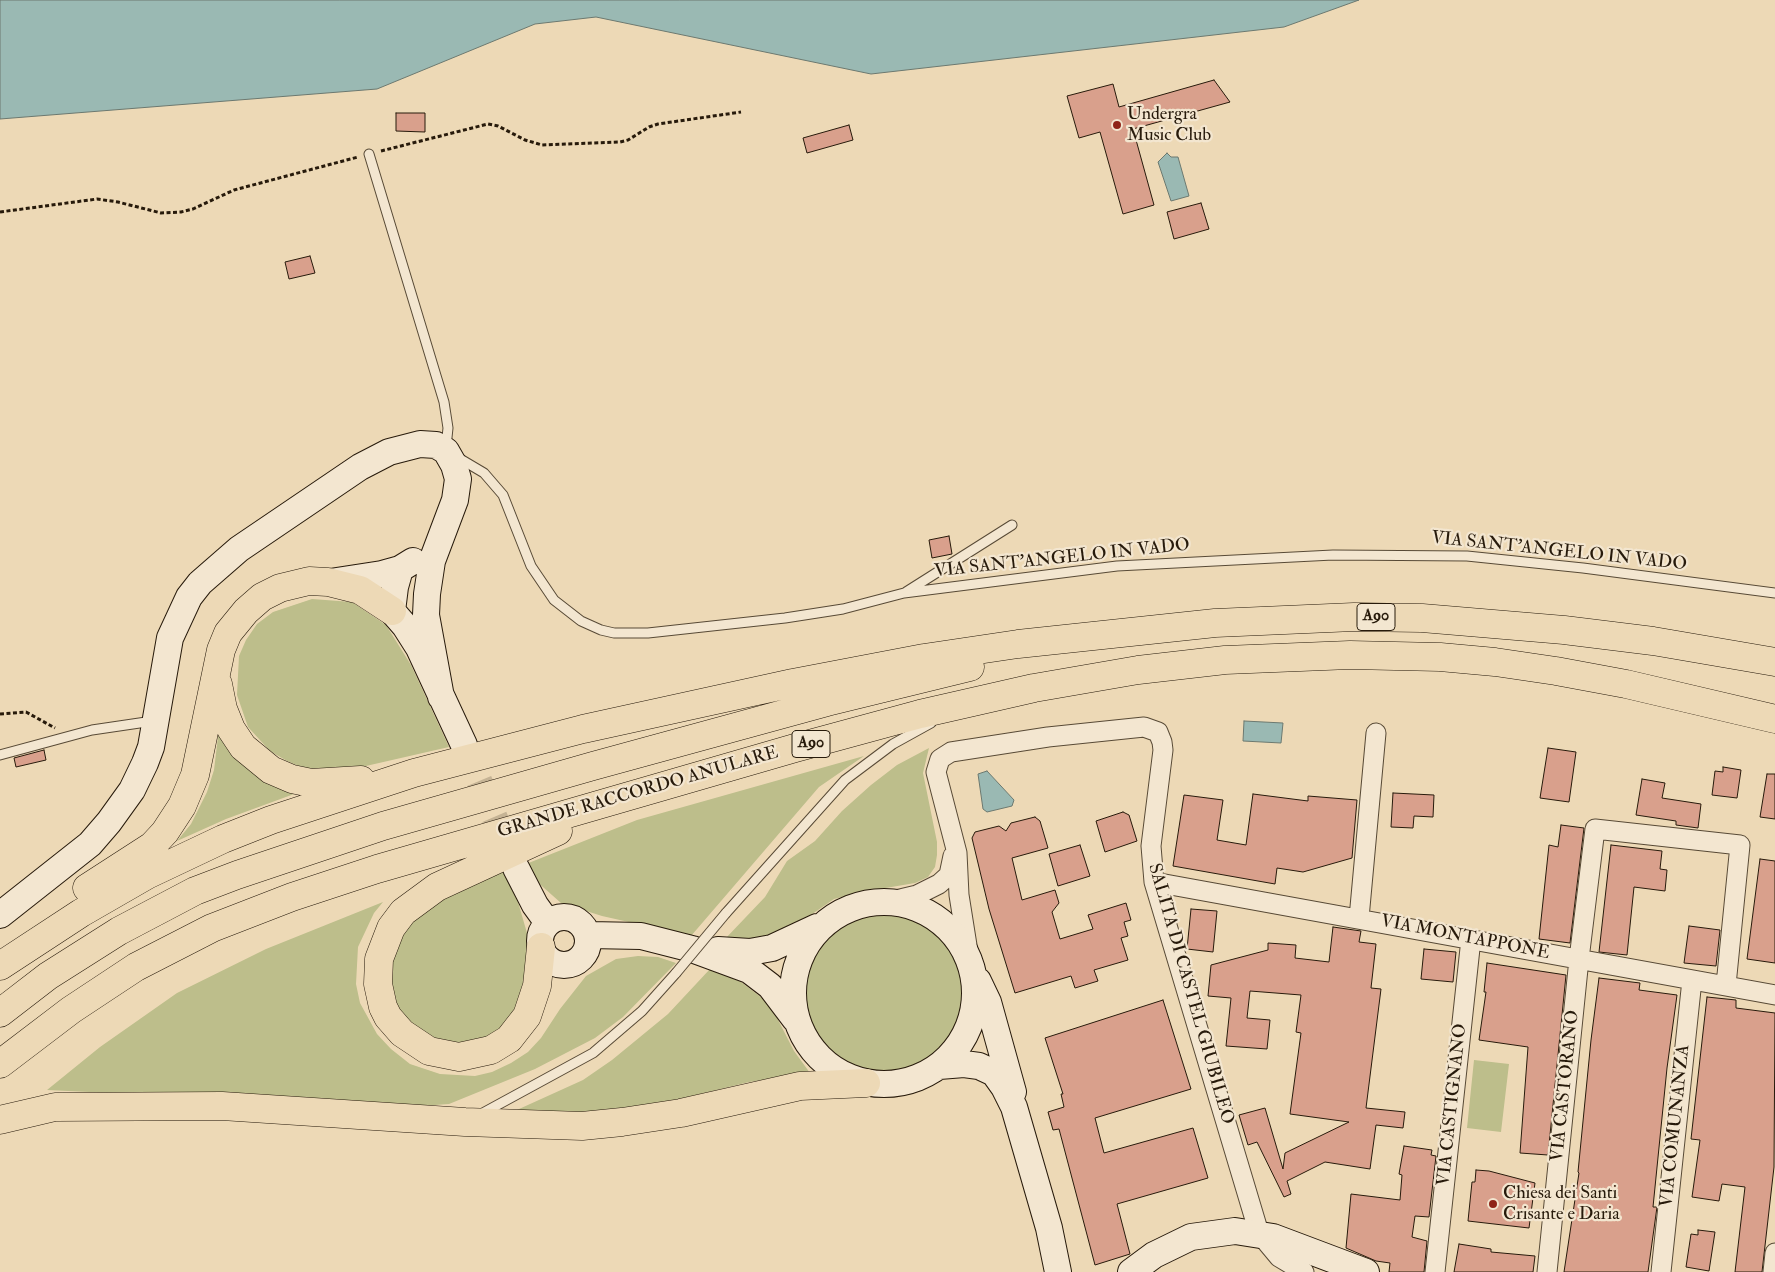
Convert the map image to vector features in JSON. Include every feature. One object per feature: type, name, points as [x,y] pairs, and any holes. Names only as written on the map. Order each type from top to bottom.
[{"type":"highway","points":[[0,954],[64,904],[146,850],[165,832],[182,806],[195,775],[222,650],[228,633],[239,617],[255,602],[290,584],[309,581],[328,582],[351,587],[369,594],[392,611]]},
{"type":"highway","name":"GRANDE RACCORDO ANULARE","points":[[0,966],[115,892],[178,859],[271,820],[414,774],[583,729],[793,683],[975,650],[1215,623],[1354,616],[1507,624],[1652,641],[1775,662]]},
{"type":"highway","name":"GRANDE RACCORDO ANULARE","points":[[0,1013],[82,953],[155,911],[196,891],[308,850],[402,821],[827,702],[1098,637]]},
{"type":"highway","name":"GRANDE RACCORDO ANULARE","points":[[1652,641],[1775,677]]},
{"type":"highway","name":"GRANDE RACCORDO ANULARE","points":[[0,1064],[103,988],[144,963],[212,928],[292,897],[378,868],[856,731],[966,703],[1063,682],[1189,664],[1266,658],[1350,655],[1495,662],[1556,671],[1679,695],[1775,719]]},
{"type":"highway","points":[[216,678],[222,709],[231,730],[243,747],[271,770],[292,779],[311,783],[334,783],[414,774]]},
{"type":"highway","name":"GRANDE RACCORDO ANULARE","points":[[1679,695],[1775,732]]},
{"type":"highway","points":[[544,935],[538,986],[527,1016],[509,1039],[490,1050],[459,1057],[428,1051],[402,1033],[391,1022],[383,1007],[377,972],[382,947],[396,920],[413,904],[437,887],[461,875],[647,791]]},
{"type":"highway","points":[[0,1120],[55,1107],[222,1106],[465,1122],[582,1126],[681,1113],[800,1086],[866,1082]]},
{"type":"street","points":[[0,915],[79,853],[109,822],[140,777],[150,747],[168,645],[174,627],[188,598],[211,572],[270,526],[380,456],[420,444],[436,445],[446,451],[456,472],[458,487],[446,527],[432,560],[426,615],[441,697]]},
{"type":"street","points":[[328,582],[382,574],[400,569],[425,552],[446,527]]},
{"type":"street","points":[[400,569],[395,587],[392,611],[415,641],[464,745]]},
{"type":"street","name":"SALITA DI CASTEL GIUBILEO","points":[[1058,1272],[1049,1228],[1014,1107],[1012,1083],[986,995],[971,965],[960,900],[958,860],[936,766],[940,759],[951,752],[1015,741],[1144,727],[1155,730],[1161,736],[1162,750],[1150,846],[1154,882],[1259,1233],[1279,1258],[1304,1272]]},
{"type":"street","points":[[1359,918],[1376,733]]},
{"type":"street","name":"VIA CASTORANO","points":[[1547,1272],[1579,959],[1595,829],[1740,845],[1726,985]]},
{"type":"street","name":"SALITA DI CASTEL GIUBILEO","points":[[879,904],[927,891],[945,880],[952,868],[954,844]]},
{"type":"street","points":[[516,868],[529,895],[544,935],[547,959],[560,965],[568,965],[575,963],[586,952],[589,935],[582,922],[575,918],[560,916],[544,935]]},
{"type":"street","name":"VIA MONTAPPONE","points":[[1154,882],[1775,995]]},
{"type":"street","points":[[589,935],[641,936],[692,949],[760,976],[800,1025],[812,1048],[826,1064],[852,1079],[866,1082],[904,1082],[921,1076],[939,1066],[962,1042],[972,1023],[975,1006],[971,965],[955,936],[935,916],[910,906],[879,904],[848,911],[784,943],[759,951],[692,949]]},
{"type":"street","points":[[800,1025],[793,1000],[793,975],[801,950],[820,926]]},
{"type":"street","name":"VIA CASTIGNANO","points":[[1435,1272],[1471,939]]},
{"type":"street","name":"VIA COMUNANZA","points":[[1660,1272],[1692,980]]},
{"type":"street","name":"SALITA DI CASTEL GIUBILEO","points":[[939,1066],[972,1064],[986,1068],[999,1079],[1014,1107]]},
{"type":"street","name":"SALITA DI CASTEL GIUBILEO","points":[[1049,1228],[1069,1272]]},
{"type":"street","points":[[1131,1272],[1165,1249],[1196,1235],[1226,1231],[1259,1233],[1366,1272]]},
{"type":"street","points":[[1773,1272],[1775,1253]]},
{"type":"lane","points":[[370,154],[444,402],[448,428],[446,451]]},
{"type":"lane","name":"VIA SANT'ANGELO IN VADO","points":[[446,451],[478,468],[500,491],[531,566],[549,594],[572,616],[601,630],[637,634],[771,620],[843,609],[904,593],[1133,565],[1314,555],[1408,554],[1467,556],[1538,563],[1775,593]]},
{"type":"lane","points":[[904,593],[1012,525]]},
{"type":"lane","points":[[465,1122],[593,1053],[642,1011],[726,913],[846,780],[893,744],[966,703]]},
{"type":"lane","points":[[0,755],[70,736],[155,720]]},
{"type":"path","points":[[0,714],[26,712],[70,736]]},
{"type":"green space","points":[[312,599],[352,602],[386,625],[411,665],[449,747],[344,771],[311,771],[287,761],[270,751],[248,727],[237,695],[239,656],[246,640],[257,624],[273,612]]},
{"type":"green space","points":[[220,720],[305,790],[226,819],[177,841],[191,824],[207,792],[214,770]]},
{"type":"green space","points":[[929,748],[923,773],[937,842],[937,855],[935,867],[928,877],[915,883],[834,899],[802,921],[755,942],[725,939],[765,897],[787,861],[815,841],[842,811],[871,785],[897,765]]},
{"type":"green space","points":[[864,756],[819,787],[691,936],[602,916],[561,903],[535,880],[526,864],[637,820]]},
{"type":"green space","points":[[504,870],[518,902],[527,933],[531,979],[504,1034],[446,1046],[401,1021],[387,976],[403,930],[442,898]]},
{"type":"green space","points":[[383,902],[374,913],[358,947],[356,984],[360,1003],[377,1034],[391,1049],[410,1064],[440,1074],[475,1076],[492,1072],[528,1052],[541,1038],[560,1009],[586,976],[616,959],[638,956],[658,957],[676,963],[623,1017],[595,1038],[535,1069],[449,1104],[407,1107],[47,1090],[100,1047],[177,993],[266,949]]},
{"type":"green space","points":[[892,913],[922,922],[941,936],[951,948],[958,962],[963,977],[963,1009],[958,1024],[951,1038],[941,1050],[929,1060],[907,1070],[892,1073],[876,1073],[861,1070],[839,1060],[817,1038],[805,1009],[804,985],[807,970],[817,948],[839,926],[868,914]]},
{"type":"green space","points":[[710,969],[741,982],[766,1001],[774,1012],[794,1051],[810,1073],[749,1082],[651,1106],[601,1115],[508,1114],[583,1080],[612,1060],[668,1014]]},
{"type":"green space","points":[[1474,1060],[1509,1064],[1501,1132],[1467,1128]]},
{"type":"water","points":[[0,0],[1359,0],[1284,27],[871,74],[596,17],[535,24],[377,89],[0,119]]},
{"type":"water","points":[[1167,153],[1171,157],[1178,157],[1189,196],[1171,201],[1158,162]]},
{"type":"water","points":[[1244,721],[1283,723],[1281,743],[1243,741]]},
{"type":"water","points":[[987,771],[1014,800],[1012,806],[987,812],[983,809],[978,774]]},
{"type":"building","points":[[1214,80],[1230,102],[1133,129],[1154,205],[1123,214],[1100,132],[1079,138],[1067,96],[1113,84],[1119,107]]},
{"type":"building","points":[[396,113],[425,113],[425,132],[396,131]]},
{"type":"building","points":[[849,125],[853,140],[807,153],[803,138]]},
{"type":"building","points":[[1201,203],[1209,229],[1174,239],[1167,212]]},
{"type":"building","points":[[310,256],[315,273],[289,279],[285,262]]},
{"type":"building","points":[[949,536],[952,554],[932,558],[929,540]]},
{"type":"building","points":[[1548,748],[1576,752],[1569,802],[1540,798]]},
{"type":"building","points":[[44,750],[46,760],[16,767],[14,758]]},
{"type":"building","points":[[1723,767],[1741,770],[1737,798],[1712,795],[1715,771],[1723,772]]},
{"type":"building","points":[[1767,774],[1775,774],[1775,819],[1760,817]]},
{"type":"building","points":[[1642,779],[1665,783],[1662,798],[1701,804],[1698,828],[1676,825],[1676,821],[1636,815]]},
{"type":"building","points":[[1393,793],[1434,795],[1433,817],[1414,816],[1413,828],[1391,827]]},
{"type":"building","points":[[1253,794],[1308,801],[1308,796],[1357,800],[1352,858],[1303,872],[1277,868],[1275,884],[1173,866],[1184,795],[1223,800],[1217,840],[1246,845]]},
{"type":"building","points":[[1123,812],[1129,815],[1137,841],[1105,852],[1096,821]]},
{"type":"building","points":[[1035,817],[1040,821],[1048,848],[1012,858],[1022,900],[1055,890],[1059,903],[1052,912],[1060,939],[1093,929],[1088,915],[1126,903],[1131,920],[1124,922],[1128,936],[1121,938],[1128,960],[1094,970],[1098,981],[1075,988],[1071,976],[1015,993],[989,909],[972,838],[975,832],[999,826],[1006,831],[1011,823]]},
{"type":"building","points":[[1561,825],[1584,828],[1570,943],[1539,939],[1549,845],[1558,847]]},
{"type":"building","points":[[1080,845],[1090,876],[1058,886],[1049,854]]},
{"type":"building","points":[[1611,845],[1662,851],[1660,869],[1667,870],[1665,891],[1634,887],[1627,955],[1599,952]]},
{"type":"building","points":[[1760,859],[1775,861],[1775,963],[1747,959]]},
{"type":"building","points":[[1191,909],[1217,911],[1213,952],[1187,949]]},
{"type":"building","points":[[1689,926],[1720,930],[1716,966],[1684,963]]},
{"type":"building","points":[[1333,927],[1361,931],[1359,942],[1376,944],[1371,988],[1381,989],[1366,1108],[1405,1112],[1403,1128],[1376,1125],[1370,1169],[1325,1162],[1287,1181],[1291,1194],[1284,1197],[1257,1142],[1248,1145],[1239,1115],[1265,1108],[1283,1169],[1285,1153],[1349,1122],[1290,1114],[1301,1033],[1296,1032],[1301,995],[1250,991],[1247,1018],[1270,1020],[1267,1049],[1226,1046],[1231,998],[1208,996],[1211,965],[1268,950],[1268,943],[1296,945],[1295,958],[1329,962]]},
{"type":"building","points":[[1424,949],[1456,952],[1453,982],[1421,979]]},
{"type":"building","points":[[1487,963],[1566,975],[1548,1155],[1520,1153],[1528,1047],[1479,1040],[1486,992],[1484,992]]},
{"type":"building","points":[[1599,978],[1640,983],[1639,990],[1677,995],[1667,1068],[1653,1207],[1657,1207],[1648,1272],[1564,1272],[1579,1173],[1591,1040]]},
{"type":"building","points":[[1707,997],[1736,1000],[1736,1008],[1775,1013],[1774,1167],[1762,1272],[1735,1272],[1745,1187],[1722,1184],[1719,1201],[1692,1197],[1700,1140],[1691,1139]]},
{"type":"building","points":[[1163,1000],[1191,1089],[1095,1118],[1104,1153],[1193,1128],[1208,1178],[1117,1204],[1130,1254],[1095,1265],[1059,1129],[1053,1130],[1048,1112],[1064,1107],[1061,1094],[1063,1094],[1045,1038]]},
{"type":"building","points":[[1404,1146],[1432,1150],[1431,1155],[1436,1156],[1429,1217],[1415,1216],[1412,1237],[1427,1241],[1424,1272],[1389,1272],[1390,1263],[1376,1261],[1346,1248],[1351,1194],[1400,1200],[1402,1175],[1399,1174]]},
{"type":"building","points":[[1476,1170],[1489,1171],[1535,1183],[1529,1228],[1468,1221],[1472,1182],[1475,1182]]},
{"type":"building","points":[[1698,1230],[1715,1232],[1709,1271],[1686,1267],[1691,1234],[1698,1235]]},
{"type":"building","points":[[1459,1244],[1491,1249],[1491,1252],[1535,1256],[1533,1272],[1454,1272]]},
{"type":"tunnel","points":[[464,745],[510,854]]},
{"type":"place","name":"Undergra Music Club","points":[[1117,125]]},
{"type":"place","name":"Chiesa dei Santi Crisante e Daria","points":[[1493,1204]]}]
